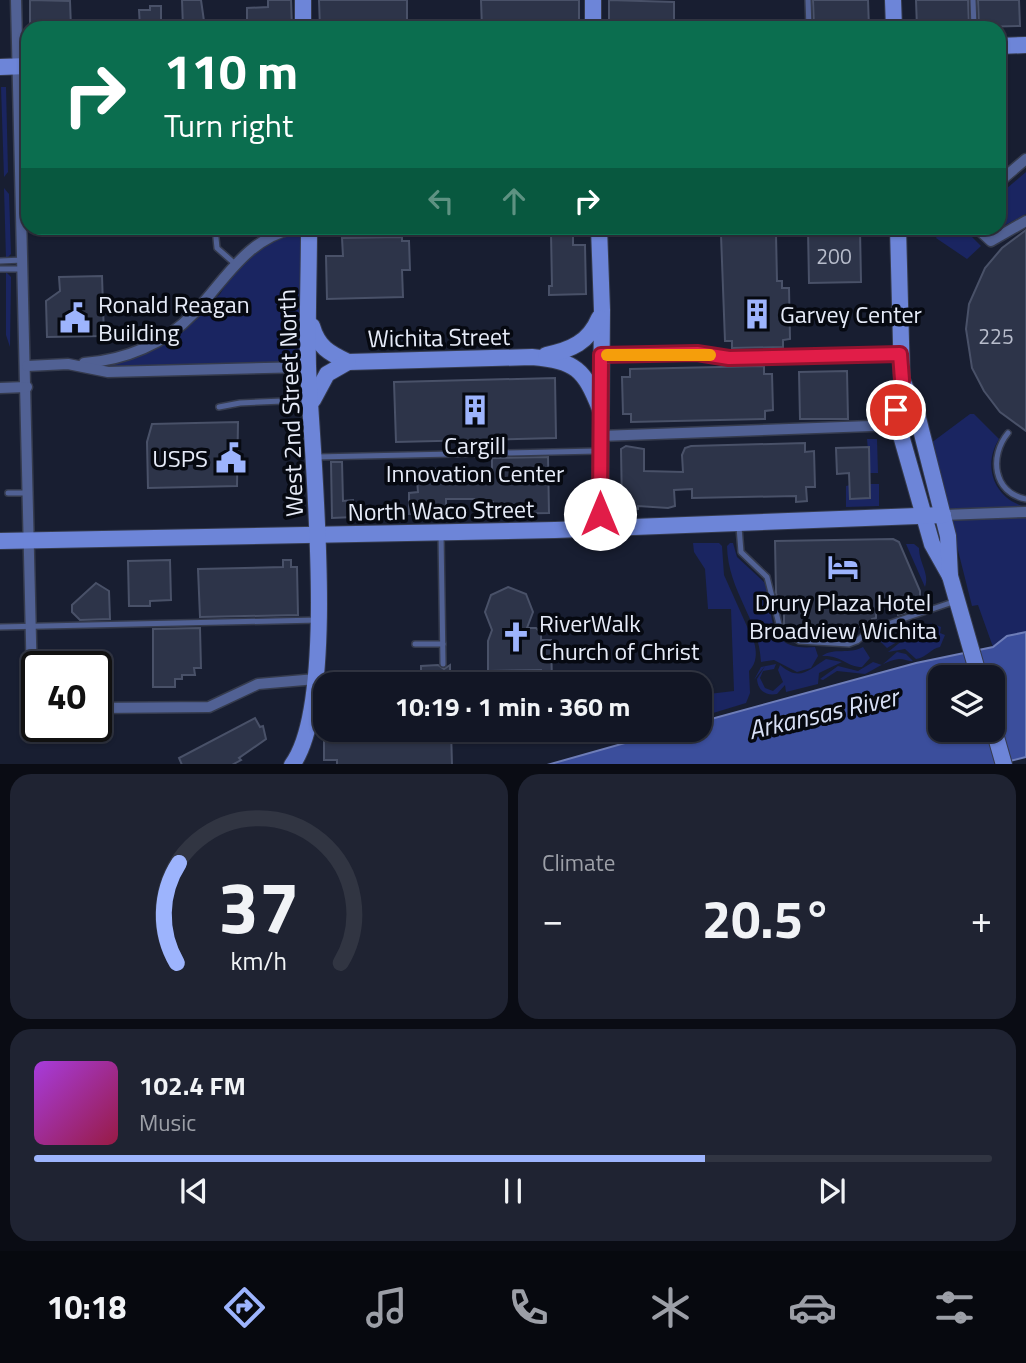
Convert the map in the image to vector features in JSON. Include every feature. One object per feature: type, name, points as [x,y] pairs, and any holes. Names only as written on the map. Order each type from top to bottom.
[{"type":"street","points":[[16,0],[21,56]]},
{"type":"street","points":[[303,0],[303,21]]},
{"type":"street","points":[[593,0],[593,21]]},
{"type":"street","points":[[893,0],[894,21]]},
{"type":"street","points":[[1006,46],[1026,45]]},
{"type":"street","points":[[0,67],[21,67]]},
{"type":"street","points":[[1006,176],[1026,159]]},
{"type":"street","points":[[1006,232],[1026,220]]},
{"type":"street","points":[[23,235],[31,651]]},
{"type":"street","points":[[27,366],[122,358],[161,338],[195,312],[234,263],[258,243],[278,235]]},
{"type":"street","name":"West 2nd Street North","points":[[309,235],[308,367],[313,400],[317,536],[316,672]]},
{"type":"street","points":[[599,235],[602,310],[600,528]]},
{"type":"street","points":[[898,235],[902,380],[896,410],[898,425],[932,544],[950,576]]},
{"type":"street","points":[[985,235],[991,241],[1001,235]]},
{"type":"street","points":[[532,357],[559,352],[585,341],[592,334],[602,310]]},
{"type":"street","points":[[310,312],[319,344],[327,352],[348,362]]},
{"type":"street","points":[[532,357],[561,360],[573,365],[588,381],[600,409]]},
{"type":"street","name":"Wichita Street","points":[[348,362],[532,357]]},
{"type":"street","points":[[313,400],[327,374],[348,362]]},
{"type":"street","points":[[68,364],[108,372],[308,367]]},
{"type":"street","points":[[902,380],[917,414],[948,536],[950,576],[975,665]]},
{"type":"street","points":[[0,388],[27,387]]},
{"type":"street","points":[[600,443],[898,425]]},
{"type":"street","points":[[943,515],[1026,512]]},
{"type":"street","name":"North Waco Street","points":[[0,541],[317,536],[943,515]]},
{"type":"street","points":[[112,708],[209,707],[258,684],[313,679]]},
{"type":"street","name":"West 2nd Street North","points":[[292,764],[303,742],[313,694]]},
{"type":"street","points":[[997,742],[1004,764]]},
{"type":"lane","points":[[808,0],[808,21]]},
{"type":"lane","points":[[973,0],[974,21]]},
{"type":"lane","points":[[216,235],[218,248],[234,263]]},
{"type":"lane","points":[[0,261],[23,265]]},
{"type":"lane","points":[[0,269],[23,265]]},
{"type":"lane","points":[[601,355],[697,353],[729,358],[900,354]]},
{"type":"lane","points":[[219,407],[240,403],[313,400]]},
{"type":"lane","points":[[1008,433],[997,452],[998,477],[1011,493],[1026,499]]},
{"type":"lane","points":[[313,457],[600,443]]},
{"type":"lane","points":[[8,493],[29,493]]},
{"type":"lane","points":[[739,523],[741,552],[766,577],[772,590],[775,619],[788,637],[799,641],[849,644],[857,642],[870,630],[957,601]]},
{"type":"lane","points":[[441,532],[443,664]]},
{"type":"lane","points":[[0,627],[317,620]]},
{"type":"lane","points":[[415,644],[443,644]]},
{"type":"shaded area","points":[[1,87],[6,87],[8,172],[4,177]]},
{"type":"shaded area","points":[[1026,172],[1026,214],[1006,225],[1006,189]]},
{"type":"shaded area","points":[[4,188],[9,194],[11,254],[6,259]]},
{"type":"shaded area","points":[[289,235],[303,235],[303,363],[135,366],[101,370],[173,337],[220,294],[239,264],[262,245]]},
{"type":"shaded area","points":[[938,235],[970,235],[981,246],[967,259],[936,238]]},
{"type":"shaded area","points":[[6,272],[11,277],[10,347],[6,335]]},
{"type":"shaded area","points":[[970,414],[974,414],[999,439],[994,449],[992,470],[999,489],[1015,503],[1026,507],[1026,632],[1007,636],[993,647],[978,605],[972,606],[931,443]]},
{"type":"shaded area","points":[[867,439],[877,439],[878,473],[870,473]]},
{"type":"shaded area","points":[[870,484],[879,484],[879,506],[846,507],[846,486],[850,485],[850,498],[870,498]]},
{"type":"shaded area","points":[[693,543],[719,543],[722,546],[724,575],[754,642],[756,653],[754,664],[749,671],[750,693],[746,703],[712,713],[712,694],[734,691],[731,609],[708,609],[705,569],[694,552]]},
{"type":"shaded area","points":[[733,543],[737,557],[764,582],[771,617],[779,636],[786,643],[798,647],[815,647],[818,656],[811,668],[797,672],[774,660],[761,662],[755,632],[732,577],[727,546]]},
{"type":"shaded area","points":[[906,544],[914,544],[919,548],[926,578],[925,587]]},
{"type":"shaded area","points":[[932,623],[932,633],[927,638],[905,637],[887,648],[880,641],[880,634],[887,637],[916,630],[918,634],[926,634],[929,630],[927,624]]},
{"type":"shaded area","points":[[936,625],[941,627],[940,633],[945,635],[940,647],[923,657],[916,659],[905,649],[888,652],[903,640],[930,640]]},
{"type":"shaded area","points":[[863,647],[870,658],[862,667],[834,657],[822,656],[827,653],[852,651]]},
{"type":"shaded area","points":[[897,652],[906,654],[913,661],[899,659],[882,665]]},
{"type":"shaded area","points":[[826,659],[842,662],[819,673],[818,684],[786,692],[785,685],[777,694],[763,692],[759,687],[757,679],[765,666],[776,664],[774,669],[763,671],[760,678],[765,688],[773,691],[783,682],[778,670],[780,665],[793,673],[799,673]]},
{"type":"shaded area","points":[[873,662],[882,665],[865,674],[837,671],[823,680],[820,679],[838,666],[858,671]]},
{"type":"water","name":"Arkansas River","points":[[1026,632],[1026,757],[998,764],[551,764],[628,742],[712,742],[712,719],[916,663],[993,647],[1007,636]]},
{"type":"building","points":[[30,0],[70,1],[71,21],[30,21]]},
{"type":"building","points":[[182,0],[201,0],[204,21],[183,21]]},
{"type":"building","points":[[268,0],[291,0],[292,21],[247,21],[247,8],[268,7]]},
{"type":"building","points":[[319,0],[407,0],[407,21],[320,21]]},
{"type":"building","points":[[481,0],[579,0],[579,21],[482,21]]},
{"type":"building","points":[[609,0],[674,2],[674,21],[609,21]]},
{"type":"building","points":[[813,0],[868,0],[869,21],[814,21]]},
{"type":"building","points":[[916,0],[968,0],[969,21],[917,21]]},
{"type":"building","points":[[978,0],[1019,0],[1020,26],[1006,26],[1006,21],[979,21]]},
{"type":"building","points":[[150,6],[161,6],[161,21],[140,21],[139,10],[150,10]]},
{"type":"building","points":[[1026,230],[1026,431],[1000,412],[984,391],[972,368],[966,329],[969,304],[985,268],[1002,248]]},
{"type":"building","points":[[551,235],[573,235],[573,245],[585,245],[586,294],[549,295],[549,286],[552,286]]},
{"type":"building","name":"Garvey Center","points":[[721,235],[776,235],[777,281],[782,281],[782,288],[789,288],[790,339],[783,340],[783,347],[732,348],[732,341],[725,341]]},
{"type":"building","points":[[808,235],[860,235],[861,282],[809,283]]},
{"type":"building","points":[[402,237],[402,241],[409,241],[410,270],[402,270],[403,297],[327,299],[326,256],[343,256],[342,238]]},
{"type":"building","name":"Ronald Reagan Building","points":[[102,276],[104,336],[47,337],[46,301],[60,291],[59,277]]},
{"type":"building","points":[[764,366],[764,374],[772,374],[773,410],[765,411],[765,419],[631,422],[631,414],[623,414],[622,377],[630,377],[630,369]]},
{"type":"building","points":[[847,371],[848,419],[800,419],[799,372]]},
{"type":"building","name":"Cargill Innovation Center","points":[[555,378],[556,438],[396,442],[394,382]]},
{"type":"building","points":[[238,422],[237,486],[148,488],[147,442],[152,424]]},
{"type":"building","points":[[805,443],[805,452],[814,451],[815,487],[806,487],[807,501],[796,502],[796,496],[692,498],[692,489],[674,490],[675,506],[668,508],[638,506],[638,509],[628,510],[628,507],[622,507],[621,449],[626,446],[644,449],[644,471],[683,472],[682,455],[685,448],[691,446]]},
{"type":"building","points":[[869,447],[870,498],[850,499],[849,473],[837,474],[836,448]]},
{"type":"building","points":[[548,457],[549,513],[493,514],[493,502],[479,502],[479,499],[446,499],[446,512],[409,514],[409,493],[418,492],[417,480],[436,480],[436,469],[445,469],[445,480],[479,479],[479,475],[492,475],[492,458]]},
{"type":"building","points":[[331,462],[342,462],[343,501],[353,500],[354,517],[332,518]]},
{"type":"building","name":"Drury Plaza Hotel Broadview Wichita","points":[[893,539],[899,542],[920,591],[920,597],[914,599],[916,609],[898,615],[895,602],[876,606],[876,618],[872,619],[872,624],[818,637],[817,632],[800,633],[784,624],[784,612],[781,612],[776,593],[775,541]]},
{"type":"building","points":[[170,560],[171,600],[150,601],[150,606],[129,606],[128,561]]},
{"type":"building","points":[[283,560],[291,560],[291,567],[297,567],[298,615],[200,617],[198,569],[283,567]]},
{"type":"building","points":[[96,583],[109,591],[110,619],[80,620],[72,612],[72,605]]},
{"type":"building","name":"RiverWalk Church of Christ","points":[[508,587],[526,594],[533,612],[527,628],[536,628],[541,633],[541,640],[551,640],[552,672],[488,671],[488,641],[492,630],[485,612],[491,595]]},
{"type":"building","points":[[200,628],[201,668],[194,668],[195,675],[182,675],[182,679],[175,679],[175,687],[153,687],[153,629]]},
{"type":"building","points":[[438,665],[444,669],[450,665],[450,672],[421,672],[421,666]]},
{"type":"building","points":[[255,718],[260,727],[263,726],[266,739],[234,764],[182,764],[179,758]]},
{"type":"building","points":[[324,742],[451,742],[452,764],[337,764],[337,760],[324,760]]},
{"type":"slow traffic","points":[[607,355],[710,355]]},
{"type":"place","name":"Garvey Center","points":[[757,314]]},
{"type":"place","name":"Ronald Reagan Building","points":[[75,318]]},
{"type":"place","name":"Cargill Innovation Center","points":[[475,410]]},
{"type":"place","name":"USPS","points":[[231,458]]},
{"type":"place","name":"Drury Plaza Hotel Broadview Wichita","points":[[843,567]]},
{"type":"place","name":"RiverWalk Church of Christ","points":[[516,637]]},
{"type":"route","points":[[600,514],[601,355],[697,353],[729,358],[900,354],[902,380],[896,410]]}]
